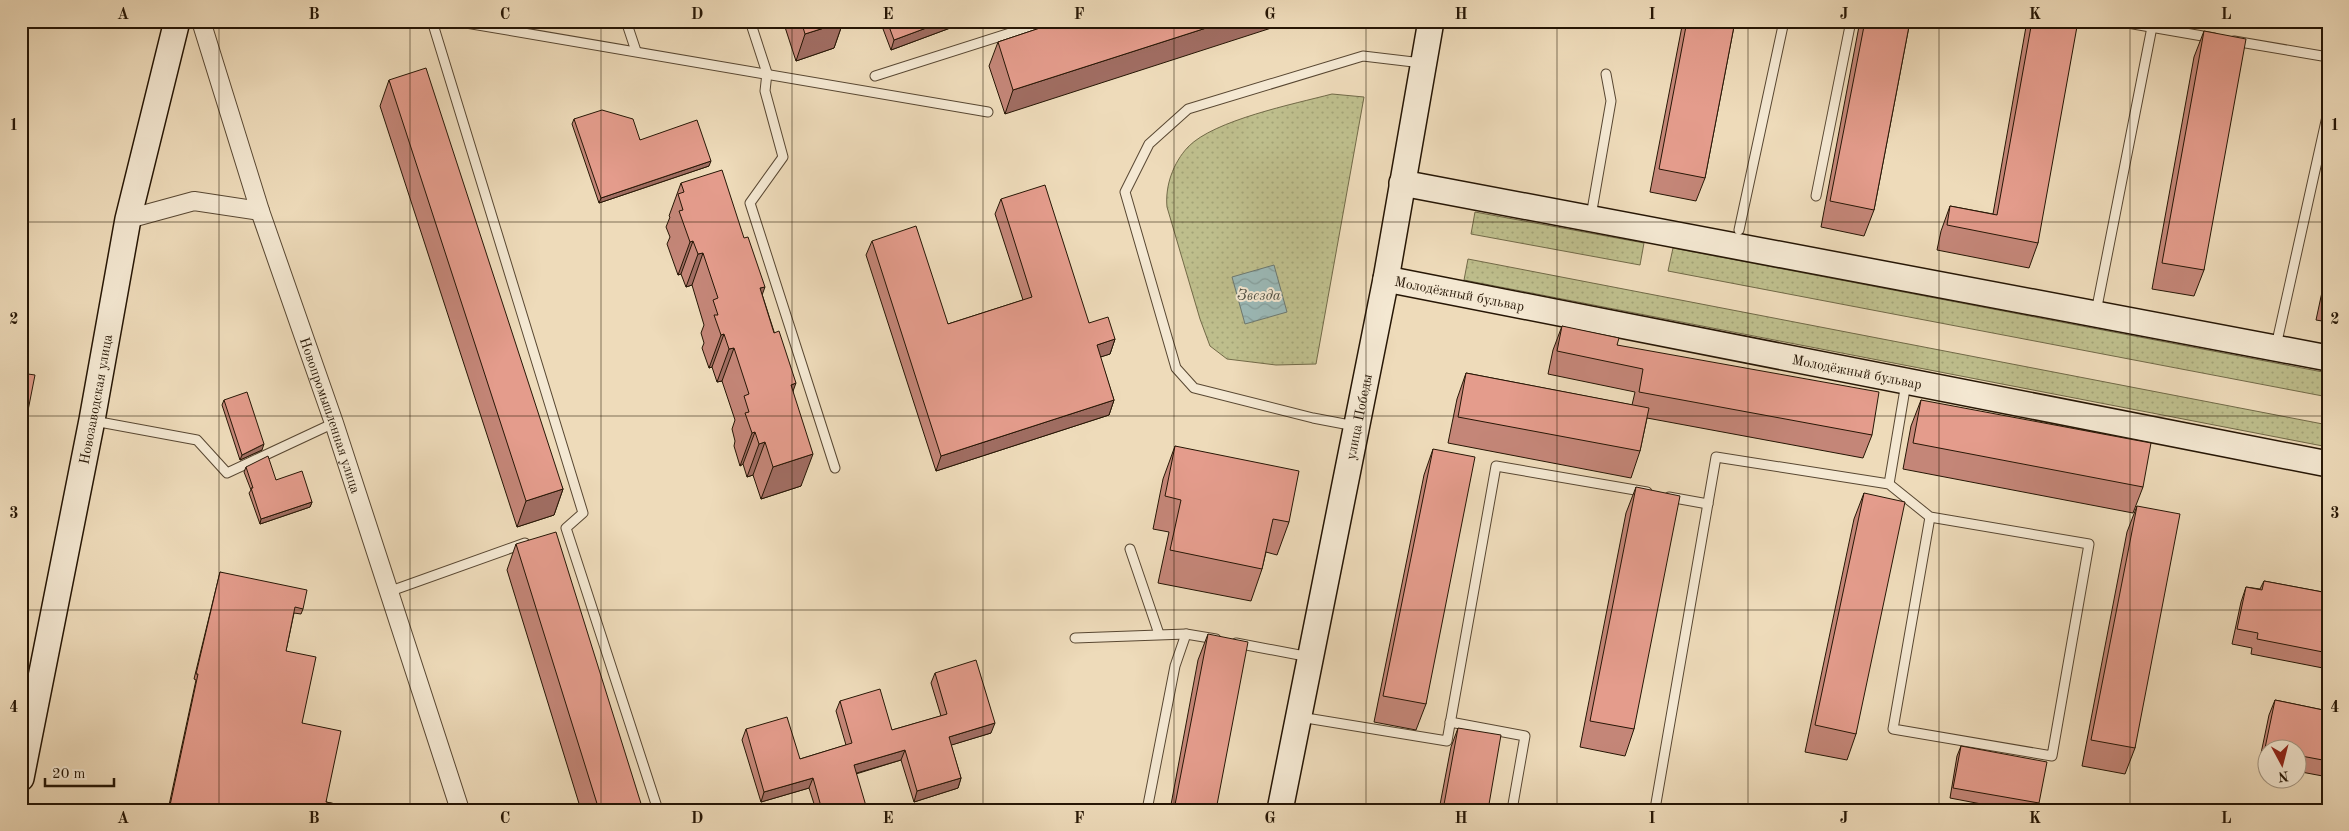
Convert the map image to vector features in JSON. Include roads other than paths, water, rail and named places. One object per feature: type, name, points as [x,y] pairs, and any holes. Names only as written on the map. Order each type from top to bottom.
[{"type":"main road","name":"Новозаводская улица","points":[[21,778],[92,420],[128,220],[177,21]]},
{"type":"main road","name":"улица Победы","points":[[1280,810],[1355,426],[1386,279],[1431,21]]},
{"type":"main road","points":[[1402,183],[2328,358]]},
{"type":"main road","name":"Молодёжный бульвар","points":[[1386,279],[1906,383],[2328,464]]},
{"type":"street","name":"Новопромышленная улица","points":[[201,21],[260,211],[334,423],[460,810]]},
{"type":"street","points":[[128,220],[194,200],[260,211]]},
{"type":"lane","points":[[432,21],[583,513],[561,530],[658,810]]},
{"type":"lane","points":[[454,21],[988,112]]},
{"type":"lane","points":[[626,21],[636,51]]},
{"type":"lane","points":[[750,21],[767,73],[765,91],[783,157],[750,203],[835,468]]},
{"type":"lane","points":[[875,76],[1048,21]]},
{"type":"lane","points":[[1739,230],[1784,21]]},
{"type":"lane","points":[[1816,196],[1851,21]]},
{"type":"lane","points":[[2122,22],[2328,57]]},
{"type":"lane","points":[[2096,314],[2152,27]]},
{"type":"lane","points":[[1355,426],[1312,418],[1194,388],[1176,368],[1125,192],[1149,144],[1188,109],[1363,56],[1424,64]]},
{"type":"lane","points":[[1590,219],[1611,101],[1606,74]]},
{"type":"lane","points":[[2276,348],[2328,112]]},
{"type":"lane","points":[[1889,484],[1906,383]]},
{"type":"lane","points":[[92,420],[197,440],[226,473],[334,423]]},
{"type":"lane","points":[[1661,810],[1655,809],[1716,457],[1889,484],[1930,517],[2088,544],[2052,756],[1894,729],[1930,517]]},
{"type":"lane","points":[[1298,716],[1447,741],[1496,466],[1708,504]]},
{"type":"lane","points":[[388,592],[538,538]]},
{"type":"lane","points":[[1130,549],[1160,634]]},
{"type":"lane","points":[[1147,810],[1174,666],[1186,634]]},
{"type":"lane","points":[[1074,638],[1186,634],[1310,657]]},
{"type":"lane","points":[[1450,722],[1525,736],[1512,810]]},
{"type":"water","name":"Звезда","points":[[1274,265],[1287,312],[1245,324],[1232,277]]}]
